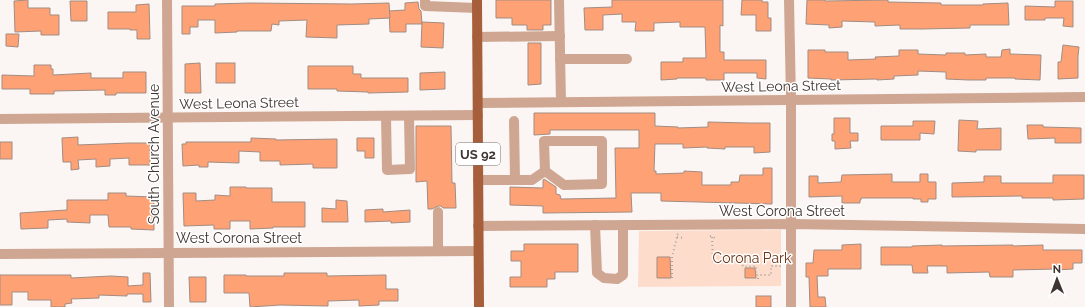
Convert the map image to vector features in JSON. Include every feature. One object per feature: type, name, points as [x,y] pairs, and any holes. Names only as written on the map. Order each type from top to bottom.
[{"type":"main road","name":"US 92","points":[[477,4],[479,307]]},
{"type":"street","name":"South Church Avenue","points":[[167,0],[169,307]]},
{"type":"street","points":[[425,0],[425,6],[477,4]]},
{"type":"street","points":[[559,0],[561,102]]},
{"type":"street","points":[[789,0],[791,100],[791,307]]},
{"type":"street","points":[[477,37],[560,36]]},
{"type":"street","points":[[560,59],[627,59]]},
{"type":"street","name":"West Leona Street","points":[[478,103],[1085,97]]},
{"type":"street","name":"West Leona Street","points":[[0,119],[478,115]]},
{"type":"street","points":[[386,116],[387,170],[410,169],[409,116]]},
{"type":"street","points":[[514,121],[515,180]]},
{"type":"street","points":[[602,141],[602,184],[564,185],[545,171],[544,142],[602,141]]},
{"type":"street","points":[[478,180],[532,180],[545,171]]},
{"type":"street","points":[[438,212],[438,252]]},
{"type":"street","name":"West Corona Street","points":[[478,226],[791,224],[1085,229]]},
{"type":"street","points":[[595,225],[597,273],[604,278],[617,280],[623,275],[623,225]]},
{"type":"street","name":"West Corona Street","points":[[0,254],[478,251]]},
{"type":"path","points":[[672,278],[672,257],[678,230]]},
{"type":"path","points":[[677,236],[684,238]]},
{"type":"path","points":[[713,237],[713,262],[740,262],[744,267],[756,266],[756,275],[758,275],[758,279]]},
{"type":"path","points":[[758,275],[771,275],[770,266],[782,266]]},
{"type":"green space","name":"Corona Park","points":[[781,230],[781,286],[638,287],[639,231]]},
{"type":"building","points":[[28,0],[28,8],[50,8],[50,15],[59,15],[59,35],[41,35],[41,31],[15,32],[14,1]]},
{"type":"building","points":[[496,0],[551,0],[551,25],[543,25],[543,30],[527,30],[527,25],[512,25],[512,18],[496,18]]},
{"type":"building","points":[[612,0],[723,0],[723,26],[720,25],[720,52],[724,52],[724,60],[766,60],[766,79],[757,78],[757,73],[724,73],[724,80],[706,80],[706,78],[677,78],[661,80],[661,62],[683,62],[683,58],[706,58],[705,27],[680,27],[680,22],[654,23],[654,31],[635,31],[636,22],[622,22],[622,14],[603,15],[603,30],[585,30],[584,8],[612,7]]},
{"type":"building","points":[[742,0],[762,0],[762,2],[768,2],[768,18],[771,18],[771,31],[756,31],[756,15],[741,15]]},
{"type":"building","points":[[807,0],[888,0],[888,2],[941,3],[941,5],[983,5],[1008,3],[1009,25],[970,25],[970,28],[900,29],[900,25],[875,26],[875,22],[842,21],[842,27],[829,28],[829,25],[806,24]]},
{"type":"building","points":[[70,1],[87,1],[87,21],[71,21]]},
{"type":"building","points":[[1055,1],[1073,1],[1073,27],[1063,26],[1064,18],[1025,20],[1025,6],[1055,7]]},
{"type":"building","points":[[418,2],[419,9],[421,11],[422,24],[406,24],[406,32],[390,32],[389,11],[405,10],[405,3]]},
{"type":"building","points":[[389,3],[390,18],[369,19],[369,24],[337,25],[337,38],[306,37],[307,20],[279,21],[279,25],[272,24],[271,31],[237,31],[215,33],[215,20],[198,20],[198,27],[190,27],[190,34],[182,34],[182,6],[215,6],[215,4]]},
{"type":"building","points":[[149,4],[150,39],[137,39],[137,30],[108,29],[108,12],[136,12],[136,5]]},
{"type":"building","points":[[422,22],[444,23],[443,48],[421,47]]},
{"type":"building","points":[[6,34],[19,34],[18,47],[6,46]]},
{"type":"building","points":[[528,43],[541,43],[541,84],[528,85]]},
{"type":"building","points":[[1063,45],[1079,47],[1078,78],[1058,79],[1058,62],[1061,62]]},
{"type":"building","points":[[1010,49],[1010,54],[1041,55],[1040,80],[1015,78],[986,78],[986,80],[946,79],[946,72],[918,71],[918,75],[894,76],[894,79],[831,80],[808,78],[808,50],[848,52],[848,60],[899,56],[899,50],[918,50],[918,54],[946,55],[946,53],[965,53],[965,55],[986,54],[986,57],[1001,57],[1002,50]]},
{"type":"building","points":[[200,63],[201,93],[185,93],[185,64]]},
{"type":"building","points":[[216,63],[235,63],[235,83],[216,83]]},
{"type":"building","points":[[34,65],[51,65],[53,75],[91,73],[91,78],[123,78],[123,72],[146,72],[146,93],[116,93],[116,95],[105,95],[105,90],[54,91],[54,94],[30,94],[30,89],[2,89],[2,75],[34,76]]},
{"type":"building","points":[[308,66],[353,66],[353,74],[361,74],[361,78],[408,78],[408,92],[368,93],[337,91],[337,89],[308,89]]},
{"type":"building","points":[[445,72],[445,89],[420,90],[420,73]]},
{"type":"building","points":[[534,113],[655,113],[655,126],[678,128],[708,127],[708,122],[770,123],[770,152],[754,153],[754,147],[725,147],[725,149],[707,147],[683,148],[683,144],[655,144],[654,171],[656,171],[656,174],[684,173],[684,171],[702,172],[702,185],[731,185],[731,182],[739,182],[740,175],[763,175],[763,168],[772,168],[772,204],[661,201],[661,193],[631,193],[632,212],[543,213],[543,206],[510,205],[510,187],[543,188],[544,179],[556,187],[556,194],[560,195],[561,199],[616,198],[615,148],[639,148],[639,130],[550,130],[550,134],[534,135]]},
{"type":"building","points":[[834,118],[850,118],[850,133],[858,133],[858,141],[850,141],[851,148],[835,149],[835,141],[832,141],[832,134],[834,134]]},
{"type":"building","points":[[959,120],[978,121],[977,129],[1001,128],[1001,150],[976,150],[976,152],[958,151]]},
{"type":"building","points":[[913,121],[935,121],[934,134],[920,133],[920,140],[881,140],[881,126],[913,126]]},
{"type":"building","points":[[1027,125],[1081,128],[1081,143],[1055,143],[1055,138],[1028,139]]},
{"type":"building","points":[[416,126],[451,126],[452,183],[455,183],[456,208],[443,208],[438,206],[428,209],[427,181],[416,182]]},
{"type":"building","points":[[78,137],[78,145],[150,143],[150,165],[129,165],[129,158],[110,159],[110,166],[96,167],[96,159],[78,160],[79,169],[71,170],[71,162],[63,162],[62,138]]},
{"type":"building","points":[[251,138],[276,140],[337,139],[337,168],[313,168],[313,164],[280,165],[280,161],[260,161],[260,152],[239,151],[239,163],[208,162],[208,167],[199,167],[199,165],[183,166],[182,144],[186,144],[186,142],[251,142]]},
{"type":"building","points":[[357,138],[374,138],[374,158],[365,158],[365,151],[357,151]]},
{"type":"building","points":[[0,142],[12,142],[12,159],[0,159]]},
{"type":"building","points":[[892,174],[892,182],[920,182],[920,174],[928,174],[928,182],[936,182],[936,199],[928,199],[928,202],[921,202],[921,199],[913,198],[861,198],[860,203],[842,203],[842,196],[809,197],[809,176],[818,176],[818,183],[841,182],[842,175]]},
{"type":"building","points":[[1053,175],[1084,175],[1084,199],[1053,200],[1053,198],[1022,198],[1022,196],[952,197],[952,183],[984,182],[984,176],[1001,176],[1001,183],[1053,183]]},
{"type":"building","points":[[230,187],[272,188],[272,202],[305,202],[305,227],[250,229],[250,221],[230,221],[230,229],[214,229],[214,225],[184,226],[183,193],[196,193],[196,201],[215,200],[215,195],[230,196]]},
{"type":"building","points":[[108,193],[126,193],[126,196],[154,197],[154,230],[131,229],[131,227],[109,227],[108,215],[90,215],[90,223],[67,222],[67,219],[48,220],[48,228],[21,229],[20,213],[67,210],[67,200],[108,200]]},
{"type":"building","points":[[336,200],[347,201],[348,222],[322,222],[322,208],[336,209]]},
{"type":"building","points":[[383,209],[383,212],[410,210],[410,222],[365,222],[365,210]]},
{"type":"building","points":[[524,244],[578,244],[578,272],[555,272],[555,279],[547,279],[547,287],[510,287],[510,277],[521,277],[521,261],[511,261],[511,251],[524,251]]},
{"type":"building","points":[[861,244],[861,269],[828,269],[828,276],[817,276],[818,297],[825,297],[826,307],[810,307],[809,277],[806,277],[806,263],[813,263],[814,250],[842,250],[842,245]]},
{"type":"building","points":[[942,245],[1043,245],[1043,250],[1082,250],[1082,263],[1073,263],[1073,269],[1013,270],[1013,277],[990,277],[989,272],[947,273],[947,266],[927,266],[928,273],[913,273],[912,265],[881,265],[881,247]]},
{"type":"building","points":[[657,257],[670,257],[671,278],[657,278]]},
{"type":"building","points":[[745,268],[755,268],[756,278],[745,278]]},
{"type":"building","points":[[143,273],[150,273],[151,302],[143,302],[143,294],[127,294],[127,296],[99,295],[99,298],[71,299],[72,303],[65,304],[65,307],[51,307],[51,300],[28,300],[28,292],[12,292],[12,305],[0,305],[0,275],[71,275],[71,278],[111,276],[128,277],[128,286],[143,285]]},
{"type":"building","points":[[284,273],[327,273],[327,276],[386,275],[386,289],[398,289],[398,301],[379,301],[379,305],[359,306],[359,300],[328,301],[328,306],[280,305],[250,307],[249,293],[224,293],[224,275],[284,276]]},
{"type":"building","points":[[189,277],[206,277],[206,302],[190,302]]},
{"type":"building","points":[[756,296],[771,296],[771,307],[756,307]]}]
